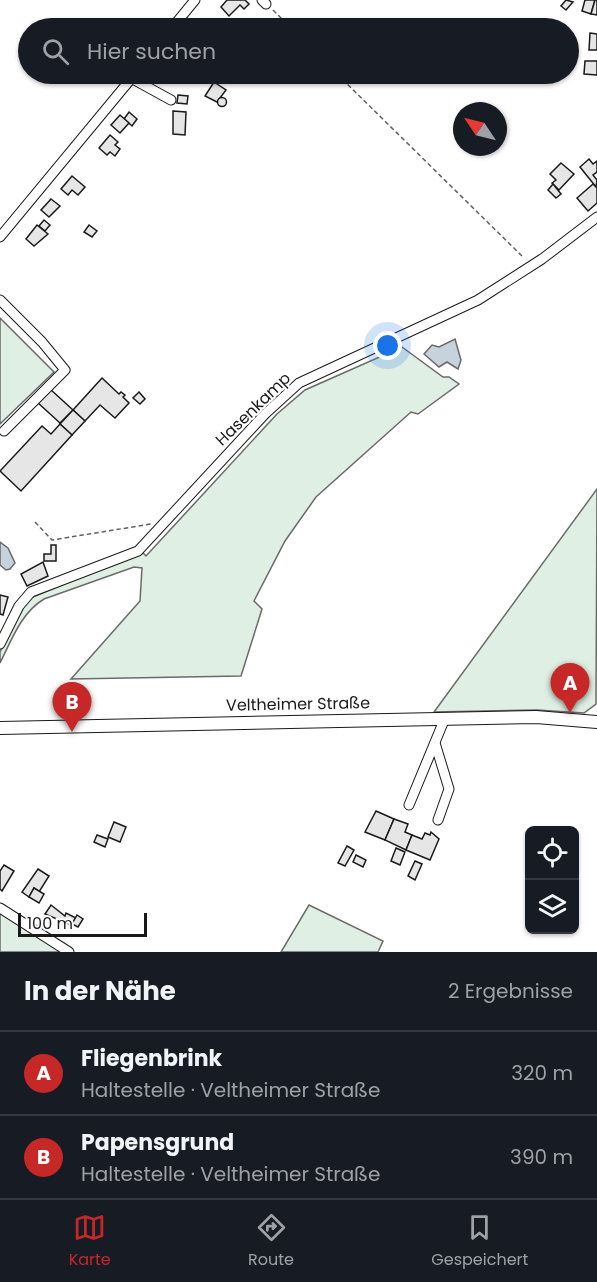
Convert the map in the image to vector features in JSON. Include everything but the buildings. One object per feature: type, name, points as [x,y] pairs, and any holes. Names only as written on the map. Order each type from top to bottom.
[{"type":"main road","name":"Veltheimer Straße","points":[[0,728],[536,717],[597,722]]},
{"type":"street","points":[[180,18],[195,0]]},
{"type":"street","points":[[0,237],[126,84]]},
{"type":"street","points":[[146,84],[171,100]]},
{"type":"street","name":"Hasenkamp","points":[[0,644],[19,606],[31,592],[138,551],[265,414],[299,383],[458,311],[532,264],[597,217]]},
{"type":"street","points":[[0,300],[42,342],[65,370],[4,431]]},
{"type":"street","points":[[409,805],[445,718]]},
{"type":"street","points":[[435,743],[449,789],[438,820]]},
{"type":"street","points":[[0,908],[69,952]]},
{"type":"path","points":[[264,2],[281,18]]},
{"type":"path","points":[[347,84],[532,264]]},
{"type":"path","points":[[34,522],[52,540],[157,523],[163,525]]},
{"type":"green space","points":[[0,318],[54,372],[0,424]]},
{"type":"green space","points":[[402,347],[443,377],[449,377],[459,384],[418,414],[411,412],[316,497],[285,541],[254,601],[262,609],[241,676],[71,679],[140,601],[142,568],[134,567],[44,599],[23,619],[0,663],[0,652],[28,599],[142,552],[146,556],[277,414],[305,390]]},
{"type":"green space","points":[[597,489],[596,704],[584,713],[537,710],[434,712]]},
{"type":"green space","points":[[309,905],[383,941],[378,952],[281,952]]},
{"type":"green space","points":[[0,911],[64,952],[0,952]]},
{"type":"shaded area","points":[[455,339],[461,360],[458,369],[447,362],[439,367],[424,354],[432,345],[439,347]]},
{"type":"shaded area","points":[[0,542],[8,548],[15,563],[10,569],[6,570],[0,565]]},
{"type":"place","name":"Fliegenbrink","points":[[570,713]]},
{"type":"place","name":"Papensgrund","points":[[72,732]]}]
